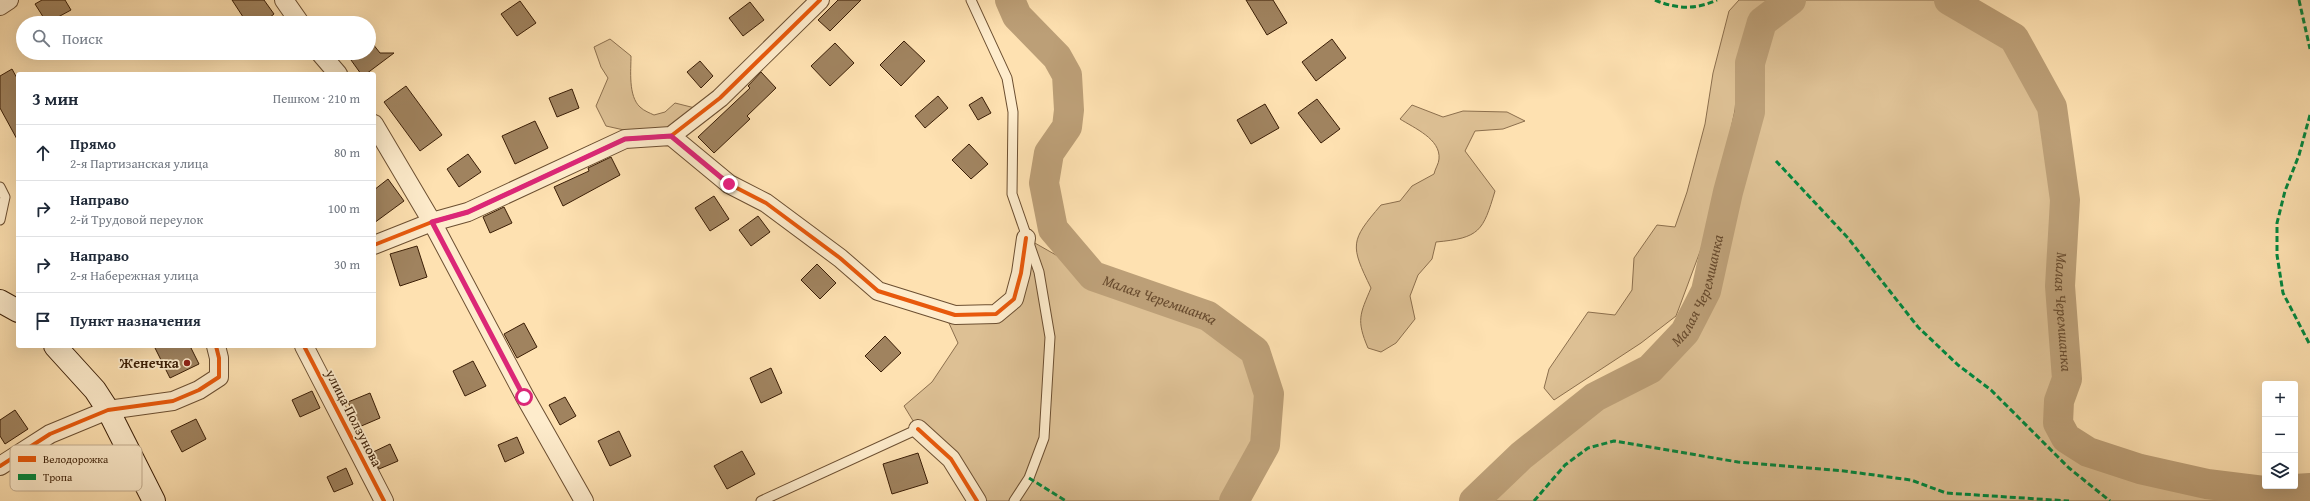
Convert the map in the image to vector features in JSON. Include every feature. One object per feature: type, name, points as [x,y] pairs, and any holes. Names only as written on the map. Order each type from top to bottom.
[{"type":"street","points":[[0,6],[9,0]]},
{"type":"street","points":[[284,0],[295,16]]},
{"type":"street","points":[[376,244],[432,222],[468,212],[625,139],[671,136],[720,98],[820,0]]},
{"type":"street","points":[[326,60],[336,72]]},
{"type":"street","points":[[376,127],[432,222],[524,397],[584,501]]},
{"type":"street","points":[[671,136],[729,184],[766,203],[840,258],[878,291],[956,315],[996,314],[1014,299],[1021,273],[1026,238]]},
{"type":"street","points":[[0,301],[16,310]]},
{"type":"street","points":[[57,348],[95,390],[108,410],[126,445]]},
{"type":"street","points":[[33,445],[50,434],[108,410],[174,401],[199,390],[219,377],[219,358],[216,348]]},
{"type":"street","name":"улица Ползунова","points":[[305,348],[384,501]]},
{"type":"street","points":[[918,429],[951,459],[977,501]]},
{"type":"street","points":[[0,466],[10,460]]},
{"type":"street","points":[[142,477],[154,501]]},
{"type":"lane","points":[[971,0],[1007,78],[1013,112],[1012,194],[1039,272],[1050,337],[1044,438],[1029,478],[1014,501]]},
{"type":"lane","points":[[0,186],[5,198],[0,220]]},
{"type":"lane","points":[[761,501],[918,429]]},
{"type":"shaded area","points":[[1739,0],[1775,0],[1750,20],[1739,64],[1735,110],[1720,180],[1701,249],[1676,316],[1641,343],[1554,400],[1544,388],[1549,369],[1588,312],[1615,315],[1632,290],[1634,258],[1657,225],[1675,227],[1687,192],[1705,124],[1713,73],[1729,11]]},
{"type":"shaded area","points":[[1791,0],[1949,0],[2014,38],[2054,122],[2065,200],[2060,286],[2067,379],[2059,401],[2058,423],[2066,438],[2088,452],[2140,469],[2207,484],[2264,491],[2273,501],[1474,501],[1521,456],[1595,397],[1650,369],[1685,332],[1706,291],[1728,192],[1750,112],[1750,63],[1762,22]]},
{"type":"shaded area","points":[[610,39],[631,56],[632,90],[636,102],[645,111],[654,115],[665,112],[675,103],[695,108],[665,131],[624,130],[606,126],[596,106],[608,78],[601,67],[594,47]]},
{"type":"shaded area","points":[[1412,105],[1443,117],[1463,111],[1507,112],[1525,121],[1503,129],[1475,131],[1465,151],[1495,191],[1487,215],[1483,224],[1471,235],[1436,242],[1432,259],[1418,275],[1410,296],[1415,319],[1396,343],[1381,352],[1368,348],[1362,330],[1362,311],[1371,288],[1359,262],[1356,244],[1363,227],[1381,205],[1400,201],[1412,186],[1434,174],[1439,159],[1436,146],[1426,135],[1400,119]]},
{"type":"shaded area","points":[[1026,238],[1093,276],[1208,316],[1255,351],[1269,394],[1265,445],[1247,475],[1237,501],[976,501],[918,429],[904,406],[932,382],[958,343],[948,321],[1014,299]]},
{"type":"building","points":[[42,0],[65,0],[71,10],[60,16],[43,16],[35,4]]},
{"type":"building","points":[[232,0],[264,0],[274,14],[272,16],[242,16]]},
{"type":"building","points":[[838,0],[861,0],[830,31],[818,20]]},
{"type":"building","points":[[1246,0],[1273,0],[1287,23],[1267,35]]},
{"type":"building","points":[[520,1],[536,23],[517,36],[501,14]]},
{"type":"building","points":[[750,2],[764,20],[743,36],[729,18]]},
{"type":"building","points":[[1332,39],[1346,58],[1316,81],[1302,62]]},
{"type":"building","points":[[904,41],[925,61],[901,86],[880,65]]},
{"type":"building","points":[[835,43],[854,63],[830,86],[811,66]]},
{"type":"building","points":[[376,48],[380,53],[394,53],[369,72],[360,72],[351,60],[376,60]]},
{"type":"building","points":[[700,61],[713,76],[701,88],[687,72]]},
{"type":"building","points":[[12,69],[16,76],[16,137],[0,108],[0,76]]},
{"type":"building","points":[[761,72],[776,88],[747,116],[750,119],[714,153],[698,137],[750,88],[748,86]]},
{"type":"building","points":[[406,86],[442,135],[420,151],[384,102]]},
{"type":"building","points":[[572,89],[579,108],[557,117],[549,98]]},
{"type":"building","points":[[938,96],[948,108],[925,128],[915,116]]},
{"type":"building","points":[[982,97],[991,113],[978,120],[969,105]]},
{"type":"building","points":[[1317,99],[1340,129],[1321,143],[1298,113]]},
{"type":"building","points":[[1265,104],[1279,128],[1251,144],[1237,120]]},
{"type":"building","points":[[535,121],[548,148],[515,164],[502,136]]},
{"type":"building","points":[[969,144],[988,164],[971,179],[952,160]]},
{"type":"building","points":[[468,154],[481,172],[459,187],[447,169]]},
{"type":"building","points":[[611,157],[620,175],[563,206],[554,187],[589,171],[588,168]]},
{"type":"building","points":[[388,179],[404,201],[376,222],[376,188]]},
{"type":"building","points":[[714,196],[729,219],[710,231],[695,208]]},
{"type":"building","points":[[504,207],[512,223],[490,233],[483,217]]},
{"type":"building","points":[[758,216],[770,232],[751,246],[739,230]]},
{"type":"building","points":[[417,246],[427,277],[400,286],[390,254]]},
{"type":"building","points":[[817,264],[836,283],[820,299],[801,280]]},
{"type":"building","points":[[524,323],[537,347],[517,358],[504,334]]},
{"type":"building","points":[[885,336],[901,353],[881,372],[865,356]]},
{"type":"building","points":[[155,348],[191,348],[199,364],[170,378]]},
{"type":"building","points":[[473,361],[486,386],[465,396],[453,371]]},
{"type":"building","points":[[771,368],[782,393],[761,403],[750,378]]},
{"type":"building","points":[[312,391],[320,408],[300,417],[292,400]]},
{"type":"building","points":[[370,393],[380,418],[359,427],[348,402]]},
{"type":"building","points":[[565,397],[576,416],[560,425],[549,405]]},
{"type":"building","points":[[15,410],[28,429],[5,444],[0,436],[0,420]]},
{"type":"building","points":[[196,419],[206,439],[182,452],[171,431]]},
{"type":"building","points":[[619,431],[631,456],[610,466],[598,441]]},
{"type":"building","points":[[517,437],[524,453],[505,462],[498,445]]},
{"type":"building","points":[[390,444],[398,461],[379,469],[371,453]]},
{"type":"building","points":[[742,451],[755,474],[727,489],[714,466]]},
{"type":"building","points":[[918,453],[928,483],[892,494],[883,464]]},
{"type":"building","points":[[346,468],[353,484],[334,492],[327,477]]},
{"type":"waterway","name":"Малая Черемшанка","points":[[1010,0],[1017,16],[1057,57],[1067,75],[1069,110],[1067,127],[1049,153],[1044,183],[1053,229],[1093,276],[1208,316],[1255,351],[1269,394],[1265,445],[1234,501]]},
{"type":"waterway","name":"Малая Черемшанка","points":[[1474,501],[1521,456],[1595,397],[1650,369],[1685,332],[1706,291],[1728,192],[1750,112],[1750,63],[1762,22],[1791,0]]},
{"type":"waterway","name":"Малая Черемшанка","points":[[1949,0],[2014,38],[2052,107],[2065,200],[2060,286],[2067,379],[2059,401],[2058,423],[2066,438],[2088,452],[2140,469],[2207,484],[2264,491],[2310,488]]},
{"type":"marked path","points":[[1655,0],[1678,7],[1693,7],[1717,0]]},
{"type":"marked path","points":[[2299,0],[2310,49]]},
{"type":"marked path","points":[[2310,115],[2299,155],[2285,191],[2277,223],[2277,255],[2283,293],[2310,345]]},
{"type":"marked path","points":[[1776,161],[1848,238],[1918,327],[1958,365],[1991,390],[2069,468],[2110,501]]},
{"type":"marked path","points":[[1534,501],[1565,465],[1588,448],[1614,441],[1738,462],[1844,471],[1911,480],[1946,493],[2069,501]]},
{"type":"marked path","points":[[1029,478],[1066,501]]},
{"type":"cycle path","points":[[376,244],[432,222],[468,212],[625,139],[671,136],[720,98],[820,0]]},
{"type":"cycle path","points":[[671,136],[729,184],[766,203],[840,258],[878,291],[955,315],[996,314],[1014,299],[1021,273],[1026,238]]},
{"type":"cycle path","points":[[33,445],[50,434],[108,410],[173,401],[199,390],[219,377],[219,358],[216,348]]},
{"type":"cycle path","points":[[305,348],[384,501]]},
{"type":"cycle path","points":[[918,429],[951,459],[977,501]]},
{"type":"cycle path","points":[[0,466],[10,460]]},
{"type":"place","name":"Женечка","points":[[187,363]]},
{"type":"route","points":[[524,397],[432,222],[468,212],[528,186],[574,161],[625,139],[671,136],[729,184]]}]
